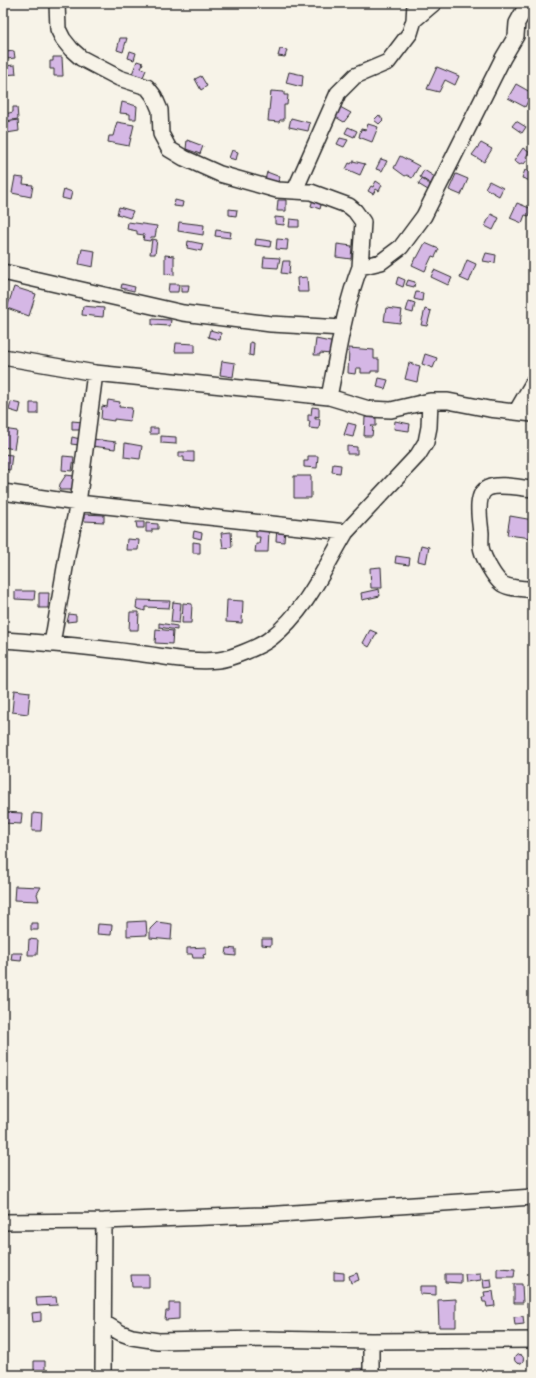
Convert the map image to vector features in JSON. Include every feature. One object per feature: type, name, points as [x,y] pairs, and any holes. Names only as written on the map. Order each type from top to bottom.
[{"type":"street","points":[[57,3],[58,29],[62,39],[71,49],[81,58],[119,78],[147,87],[154,96],[160,110],[161,134],[169,149],[184,158],[220,174],[277,190],[311,192],[325,196],[349,206],[355,211],[363,222],[360,267],[343,328],[329,397]]},
{"type":"street","points":[[294,190],[338,93],[355,76],[388,62],[410,33],[414,20],[415,3]]},
{"type":"street","points":[[414,20],[434,3]]},
{"type":"street","points":[[360,267],[381,262],[401,247],[424,216],[503,58],[516,36],[517,23],[528,3]]},
{"type":"street","points":[[3,272],[183,313],[271,324],[343,328]]},
{"type":"street","points":[[3,357],[95,373],[329,397],[369,409],[391,410],[430,402],[448,401],[489,409],[533,414]]},
{"type":"street","points":[[52,644],[68,550],[78,503],[95,373]]},
{"type":"street","points":[[516,412],[533,383]]},
{"type":"street","points":[[3,640],[183,659],[219,660],[245,652],[270,639],[290,621],[304,604],[346,532],[418,455],[426,442],[429,426],[430,402]]},
{"type":"street","points":[[533,489],[505,486],[486,488],[481,496],[478,506],[482,552],[494,575],[501,584],[533,590]]},
{"type":"street","points":[[3,492],[78,503],[346,532]]},
{"type":"street","points":[[3,1222],[104,1221],[264,1215],[533,1197]]},
{"type":"street","points":[[103,1375],[104,1221]]},
{"type":"street","points":[[104,1323],[121,1333],[132,1337],[158,1341],[265,1339],[371,1341],[533,1340]]},
{"type":"street","points":[[371,1341],[371,1375]]},
{"type":"building","points":[[120,38],[127,38],[123,52],[117,50]]},
{"type":"building","points":[[280,49],[287,50],[285,57],[278,56]]},
{"type":"building","points":[[14,51],[15,58],[7,59],[6,52]]},
{"type":"building","points":[[130,51],[136,53],[134,60],[128,58]]},
{"type":"building","points":[[53,57],[62,57],[63,76],[54,76],[54,69],[50,69],[50,61],[53,61]]},
{"type":"building","points":[[137,61],[143,63],[141,68],[146,70],[143,77],[132,74]]},
{"type":"building","points":[[15,65],[16,74],[4,75],[3,66]]},
{"type":"building","points":[[437,67],[459,76],[455,85],[445,80],[439,92],[427,89]]},
{"type":"building","points":[[289,72],[303,75],[302,87],[286,83]]},
{"type":"building","points":[[201,76],[207,86],[201,90],[195,79]]},
{"type":"building","points":[[516,84],[532,93],[525,107],[508,98]]},
{"type":"building","points":[[271,91],[284,92],[284,95],[288,95],[287,105],[284,105],[284,120],[280,120],[279,122],[268,121]]},
{"type":"building","points":[[122,102],[137,106],[136,119],[130,119],[130,114],[120,113]]},
{"type":"building","points":[[13,107],[17,107],[18,119],[6,121],[5,114],[13,112]]},
{"type":"building","points":[[340,107],[351,113],[344,122],[334,116]]},
{"type":"building","points":[[379,115],[383,120],[379,124],[374,120]]},
{"type":"building","points":[[291,118],[310,123],[308,131],[289,127]]},
{"type":"building","points":[[18,120],[19,131],[7,133],[6,122]]},
{"type":"building","points":[[516,121],[526,127],[522,133],[512,126]]},
{"type":"building","points":[[117,122],[134,125],[129,146],[108,142],[109,136],[113,136]]},
{"type":"building","points":[[368,124],[378,127],[372,142],[359,137],[361,129],[366,130]]},
{"type":"building","points":[[348,127],[357,131],[354,137],[345,133]]},
{"type":"building","points":[[340,138],[348,140],[344,147],[337,144]]},
{"type":"building","points":[[187,140],[203,146],[200,154],[186,149]]},
{"type":"building","points":[[481,143],[492,149],[484,162],[472,155]]},
{"type":"building","points":[[523,148],[529,152],[526,157],[528,159],[524,164],[521,163],[520,165],[514,161]]},
{"type":"building","points":[[232,150],[238,152],[236,160],[229,158]]},
{"type":"building","points":[[400,156],[419,166],[412,178],[407,175],[405,176],[394,168]]},
{"type":"building","points":[[381,159],[387,161],[382,171],[376,169]]},
{"type":"building","points":[[353,161],[365,164],[360,175],[346,169],[349,163],[351,164]]},
{"type":"building","points":[[424,170],[435,177],[431,184],[420,177]]},
{"type":"building","points":[[525,170],[533,174],[533,182],[522,178]]},
{"type":"building","points":[[267,172],[280,177],[277,184],[265,180]]},
{"type":"building","points":[[456,174],[468,179],[461,195],[449,190]]},
{"type":"building","points":[[15,177],[24,178],[23,184],[33,185],[31,197],[12,193]]},
{"type":"building","points":[[422,179],[432,186],[428,190],[418,184]]},
{"type":"building","points":[[376,181],[382,185],[379,191],[376,189],[373,194],[368,191],[371,186],[373,187]]},
{"type":"building","points":[[489,181],[503,188],[499,196],[485,188]]},
{"type":"building","points":[[64,189],[72,192],[70,200],[62,198]]},
{"type":"building","points":[[313,199],[322,201],[320,209],[311,206]]},
{"type":"building","points":[[175,200],[183,202],[182,207],[174,206]]},
{"type":"building","points":[[278,200],[286,200],[286,211],[277,211]]},
{"type":"building","points":[[517,203],[532,209],[529,216],[525,215],[522,223],[510,218]]},
{"type":"building","points":[[119,207],[133,211],[130,218],[117,214]]},
{"type":"building","points":[[229,209],[237,210],[236,216],[229,215]]},
{"type":"building","points":[[491,214],[499,218],[493,230],[485,226]]},
{"type":"building","points":[[275,217],[285,218],[284,225],[275,224]]},
{"type":"building","points":[[290,219],[299,220],[299,227],[289,227]]},
{"type":"building","points":[[128,222],[157,226],[155,237],[151,237],[150,241],[143,240],[144,235],[137,234],[137,231],[127,229]]},
{"type":"building","points":[[179,222],[204,225],[203,235],[178,231]]},
{"type":"building","points":[[216,230],[231,232],[230,238],[215,236]]},
{"type":"building","points":[[152,239],[157,240],[155,254],[150,254]]},
{"type":"building","points":[[256,239],[271,241],[270,247],[255,245]]},
{"type":"building","points":[[277,239],[288,240],[287,250],[276,249]]},
{"type":"building","points":[[188,241],[203,244],[201,251],[187,248]]},
{"type":"building","points":[[425,243],[439,249],[435,257],[432,256],[425,271],[412,265]]},
{"type":"building","points":[[337,244],[352,246],[351,259],[336,257]]},
{"type":"building","points":[[82,249],[95,251],[93,267],[79,264]]},
{"type":"building","points":[[486,253],[496,255],[495,263],[483,261]]},
{"type":"building","points":[[165,255],[174,256],[174,275],[165,274]]},
{"type":"building","points":[[264,257],[280,258],[278,268],[263,267]]},
{"type":"building","points":[[467,260],[476,264],[469,282],[460,278]]},
{"type":"building","points":[[283,261],[290,261],[289,274],[281,273]]},
{"type":"building","points":[[434,270],[452,278],[448,285],[431,277]]},
{"type":"building","points":[[307,277],[308,292],[298,292],[297,278]]},
{"type":"building","points":[[398,277],[405,280],[403,287],[396,284]]},
{"type":"building","points":[[408,280],[415,282],[414,287],[406,285]]},
{"type":"building","points":[[122,284],[135,287],[134,291],[121,288]]},
{"type":"building","points":[[169,284],[179,284],[178,292],[168,292]]},
{"type":"building","points":[[181,285],[189,285],[188,292],[181,292]]},
{"type":"building","points":[[14,287],[36,294],[29,316],[7,308]]},
{"type":"building","points":[[416,292],[423,293],[422,301],[414,299]]},
{"type":"building","points":[[409,301],[415,303],[413,313],[406,311]]},
{"type":"building","points":[[83,306],[104,308],[103,317],[82,315]]},
{"type":"building","points":[[386,308],[402,310],[400,323],[384,321]]},
{"type":"building","points":[[425,309],[431,311],[427,326],[421,325]]},
{"type":"building","points":[[152,319],[171,320],[170,326],[152,325]]},
{"type":"building","points":[[210,330],[221,333],[220,340],[208,337]]},
{"type":"building","points":[[316,339],[335,343],[331,354],[320,353],[320,355],[314,355]]},
{"type":"building","points":[[250,342],[254,343],[253,356],[249,355]]},
{"type":"building","points":[[176,343],[195,344],[195,352],[175,352]]},
{"type":"building","points":[[349,348],[374,350],[374,359],[379,359],[379,371],[361,373],[361,368],[356,368],[355,374],[348,373]]},
{"type":"building","points":[[425,354],[437,358],[433,368],[422,364]]},
{"type":"building","points":[[222,361],[235,363],[233,377],[220,375]]},
{"type":"building","points":[[409,363],[420,366],[417,382],[405,379]]},
{"type":"building","points":[[379,378],[388,380],[385,389],[377,387]]},
{"type":"building","points":[[108,400],[120,402],[119,407],[132,408],[130,421],[101,419],[102,406],[107,407]]},
{"type":"building","points":[[11,402],[21,404],[19,413],[9,410]]},
{"type":"building","points":[[30,403],[38,403],[38,414],[30,414]]},
{"type":"building","points":[[312,407],[319,408],[319,417],[315,416],[315,419],[320,419],[319,429],[309,428],[310,421],[308,421],[308,415],[311,415]]},
{"type":"building","points":[[365,417],[376,418],[376,426],[371,426],[373,428],[372,436],[364,436]]},
{"type":"building","points":[[72,421],[83,422],[82,430],[72,430]]},
{"type":"building","points":[[395,421],[410,424],[409,431],[394,429]]},
{"type":"building","points":[[348,423],[356,425],[353,437],[344,435]]},
{"type":"building","points":[[150,428],[158,428],[158,434],[150,434]]},
{"type":"building","points":[[3,429],[17,431],[14,449],[3,447]]},
{"type":"building","points":[[161,436],[176,437],[176,444],[161,443]]},
{"type":"building","points":[[72,437],[80,439],[79,445],[71,444]]},
{"type":"building","points":[[93,439],[116,442],[115,449],[92,446]]},
{"type":"building","points":[[125,443],[142,446],[140,459],[124,457]]},
{"type":"building","points":[[347,446],[357,447],[357,454],[347,454]]},
{"type":"building","points":[[179,452],[194,452],[194,462],[184,461],[184,457],[179,457]]},
{"type":"building","points":[[3,454],[12,455],[10,470],[3,469]]},
{"type":"building","points":[[63,456],[74,457],[72,471],[62,470]]},
{"type":"building","points":[[308,456],[318,456],[317,468],[304,467],[304,461],[308,461]]},
{"type":"building","points":[[333,464],[341,465],[340,473],[332,472]]},
{"type":"building","points":[[66,475],[74,476],[74,490],[59,490],[60,484]]},
{"type":"building","points":[[294,476],[311,476],[311,498],[294,498]]},
{"type":"building","points":[[84,514],[104,515],[104,522],[84,521]]},
{"type":"building","points":[[510,516],[533,520],[532,538],[507,535]]},
{"type":"building","points":[[136,522],[144,522],[144,528],[137,528]]},
{"type":"building","points":[[146,523],[158,524],[158,529],[152,529],[152,532],[146,532]]},
{"type":"building","points":[[277,528],[285,528],[284,542],[276,541]]},
{"type":"building","points":[[256,529],[269,529],[268,552],[255,552],[256,544],[259,544],[260,537],[256,537]]},
{"type":"building","points":[[194,531],[202,533],[201,539],[193,537]]},
{"type":"building","points":[[231,532],[232,547],[223,548],[221,533]]},
{"type":"building","points":[[127,539],[139,540],[138,550],[126,550]]},
{"type":"building","points":[[193,542],[200,543],[200,553],[193,553]]},
{"type":"building","points":[[421,545],[429,547],[426,563],[418,561]]},
{"type":"building","points":[[396,556],[410,558],[409,565],[395,563]]},
{"type":"building","points":[[381,567],[382,588],[371,588],[370,568]]},
{"type":"building","points":[[379,589],[380,596],[362,600],[361,593]]},
{"type":"building","points":[[15,591],[35,591],[34,600],[15,599]]},
{"type":"building","points":[[39,593],[49,593],[48,608],[39,608]]},
{"type":"building","points":[[137,600],[170,601],[169,608],[145,607],[145,611],[136,608]]},
{"type":"building","points":[[227,600],[243,601],[242,623],[226,622]]},
{"type":"building","points":[[173,602],[181,603],[179,623],[171,622]]},
{"type":"building","points":[[183,603],[192,604],[191,623],[182,623]]},
{"type":"building","points":[[130,612],[139,612],[138,630],[129,630]]},
{"type":"building","points":[[69,614],[76,615],[76,621],[67,622]]},
{"type":"building","points":[[159,623],[177,626],[177,630],[159,627]]},
{"type":"building","points":[[156,629],[173,631],[172,644],[155,643]]},
{"type":"building","points":[[370,630],[377,633],[369,647],[363,643]]},
{"type":"building","points":[[14,690],[30,692],[28,714],[12,712]]},
{"type":"building","points":[[3,812],[22,813],[21,824],[3,823]]},
{"type":"building","points":[[33,813],[42,814],[41,831],[32,831]]},
{"type":"building","points":[[15,886],[41,887],[37,894],[39,901],[14,900]]},
{"type":"building","points":[[146,921],[147,935],[127,936],[127,922]]},
{"type":"building","points":[[157,922],[172,924],[171,940],[150,938],[150,929]]},
{"type":"building","points":[[31,923],[38,923],[38,930],[31,930]]},
{"type":"building","points":[[98,924],[112,925],[111,935],[97,934]]},
{"type":"building","points":[[29,939],[38,940],[37,955],[28,955]]},
{"type":"building","points":[[262,939],[271,939],[271,946],[262,945]]},
{"type":"building","points":[[206,947],[206,954],[203,955],[204,958],[193,958],[192,954],[187,954],[187,948]]},
{"type":"building","points":[[227,948],[236,949],[236,956],[226,955]]},
{"type":"building","points":[[12,953],[22,953],[21,961],[11,960]]},
{"type":"building","points":[[497,1268],[515,1269],[514,1277],[497,1277]]},
{"type":"building","points":[[334,1272],[344,1273],[344,1280],[334,1280]]},
{"type":"building","points":[[357,1273],[359,1280],[351,1283],[349,1276]]},
{"type":"building","points":[[480,1273],[481,1280],[466,1282],[465,1274]]},
{"type":"building","points":[[445,1274],[461,1274],[461,1283],[445,1282]]},
{"type":"building","points":[[131,1275],[149,1275],[149,1287],[132,1287]]},
{"type":"building","points":[[491,1279],[492,1287],[484,1288],[483,1280]]},
{"type":"building","points":[[514,1284],[522,1284],[523,1303],[514,1303]]},
{"type":"building","points":[[527,1285],[533,1286],[533,1307],[527,1307]]},
{"type":"building","points":[[420,1286],[436,1286],[436,1295],[420,1294]]},
{"type":"building","points":[[493,1291],[495,1306],[487,1307],[486,1302],[483,1302],[482,1297],[485,1297],[484,1292]]},
{"type":"building","points":[[56,1297],[57,1305],[37,1306],[36,1298]]},
{"type":"building","points":[[456,1299],[456,1327],[439,1327],[438,1300]]},
{"type":"building","points":[[169,1303],[179,1303],[179,1319],[165,1320],[166,1311],[169,1311]]},
{"type":"building","points":[[41,1312],[41,1321],[33,1322],[32,1313]]},
{"type":"building","points":[[523,1316],[524,1324],[515,1325],[514,1317]]},
{"type":"building","points":[[517,1355],[521,1355],[523,1359],[521,1363],[517,1363],[515,1361],[515,1357]]},
{"type":"building","points":[[34,1361],[45,1361],[45,1370],[34,1370]]},
{"type":"building","points":[[365,1368],[366,1375],[354,1375],[353,1369]]}]
